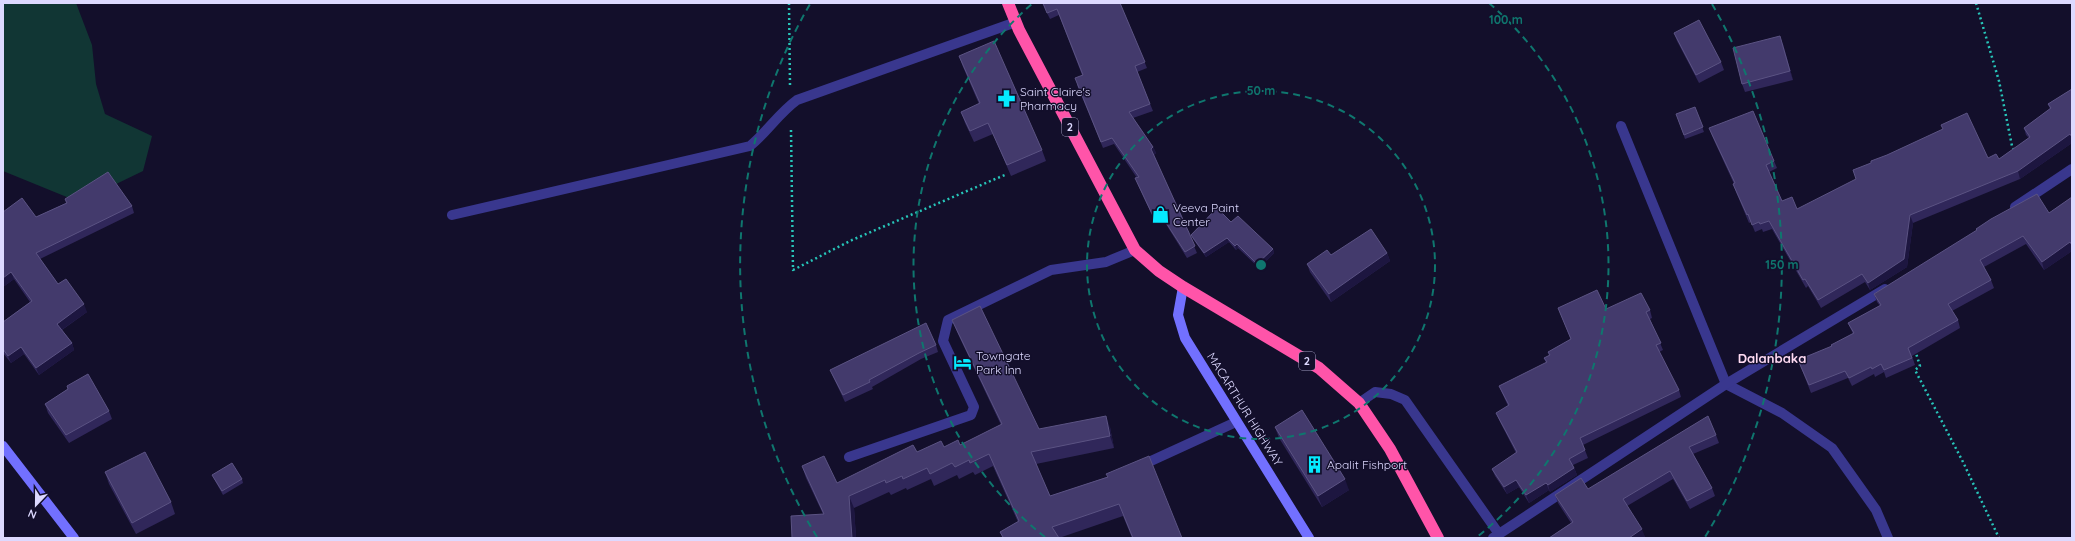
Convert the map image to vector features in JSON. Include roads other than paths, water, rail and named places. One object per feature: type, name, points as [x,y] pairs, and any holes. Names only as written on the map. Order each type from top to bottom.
[{"type":"highway","name":"2","points":[[1008,3],[1016,22],[1135,250],[1159,271],[1182,287],[1319,368],[1359,403],[1390,449],[1438,538]]},
{"type":"main road","name":"MACARTHUR HIGHWAY","points":[[1182,287],[1178,315],[1185,338],[1309,538]]},
{"type":"main road","points":[[3,446],[74,538]]},
{"type":"street","points":[[452,215],[750,146],[760,137],[783,110],[797,100],[1016,22]]},
{"type":"street","points":[[1621,126],[1726,384],[1782,413],[1832,448],[1876,510],[1888,538]]},
{"type":"street","points":[[2008,211],[2072,170]]},
{"type":"street","points":[[849,457],[971,416],[974,412],[974,407],[943,341],[948,320],[1051,270],[1106,262],[1135,250]]},
{"type":"street","points":[[1359,403],[1375,392],[1391,394],[1405,400],[1496,536],[1726,384],[1896,282]]},
{"type":"street","points":[[1130,470],[1236,422]]},
{"type":"place","name":"Saint Claire's Pharmacy","points":[[1007,98]]},
{"type":"place","name":"Veeva Paint Center","points":[[1160,214]]},
{"type":"place","name":"Towngate Park Inn","points":[[963,362]]},
{"type":"place","name":"Apalit Fishport","points":[[1314,464]]},
{"type":"district","name":"Dalanbaka","points":[[1772,358]]}]
